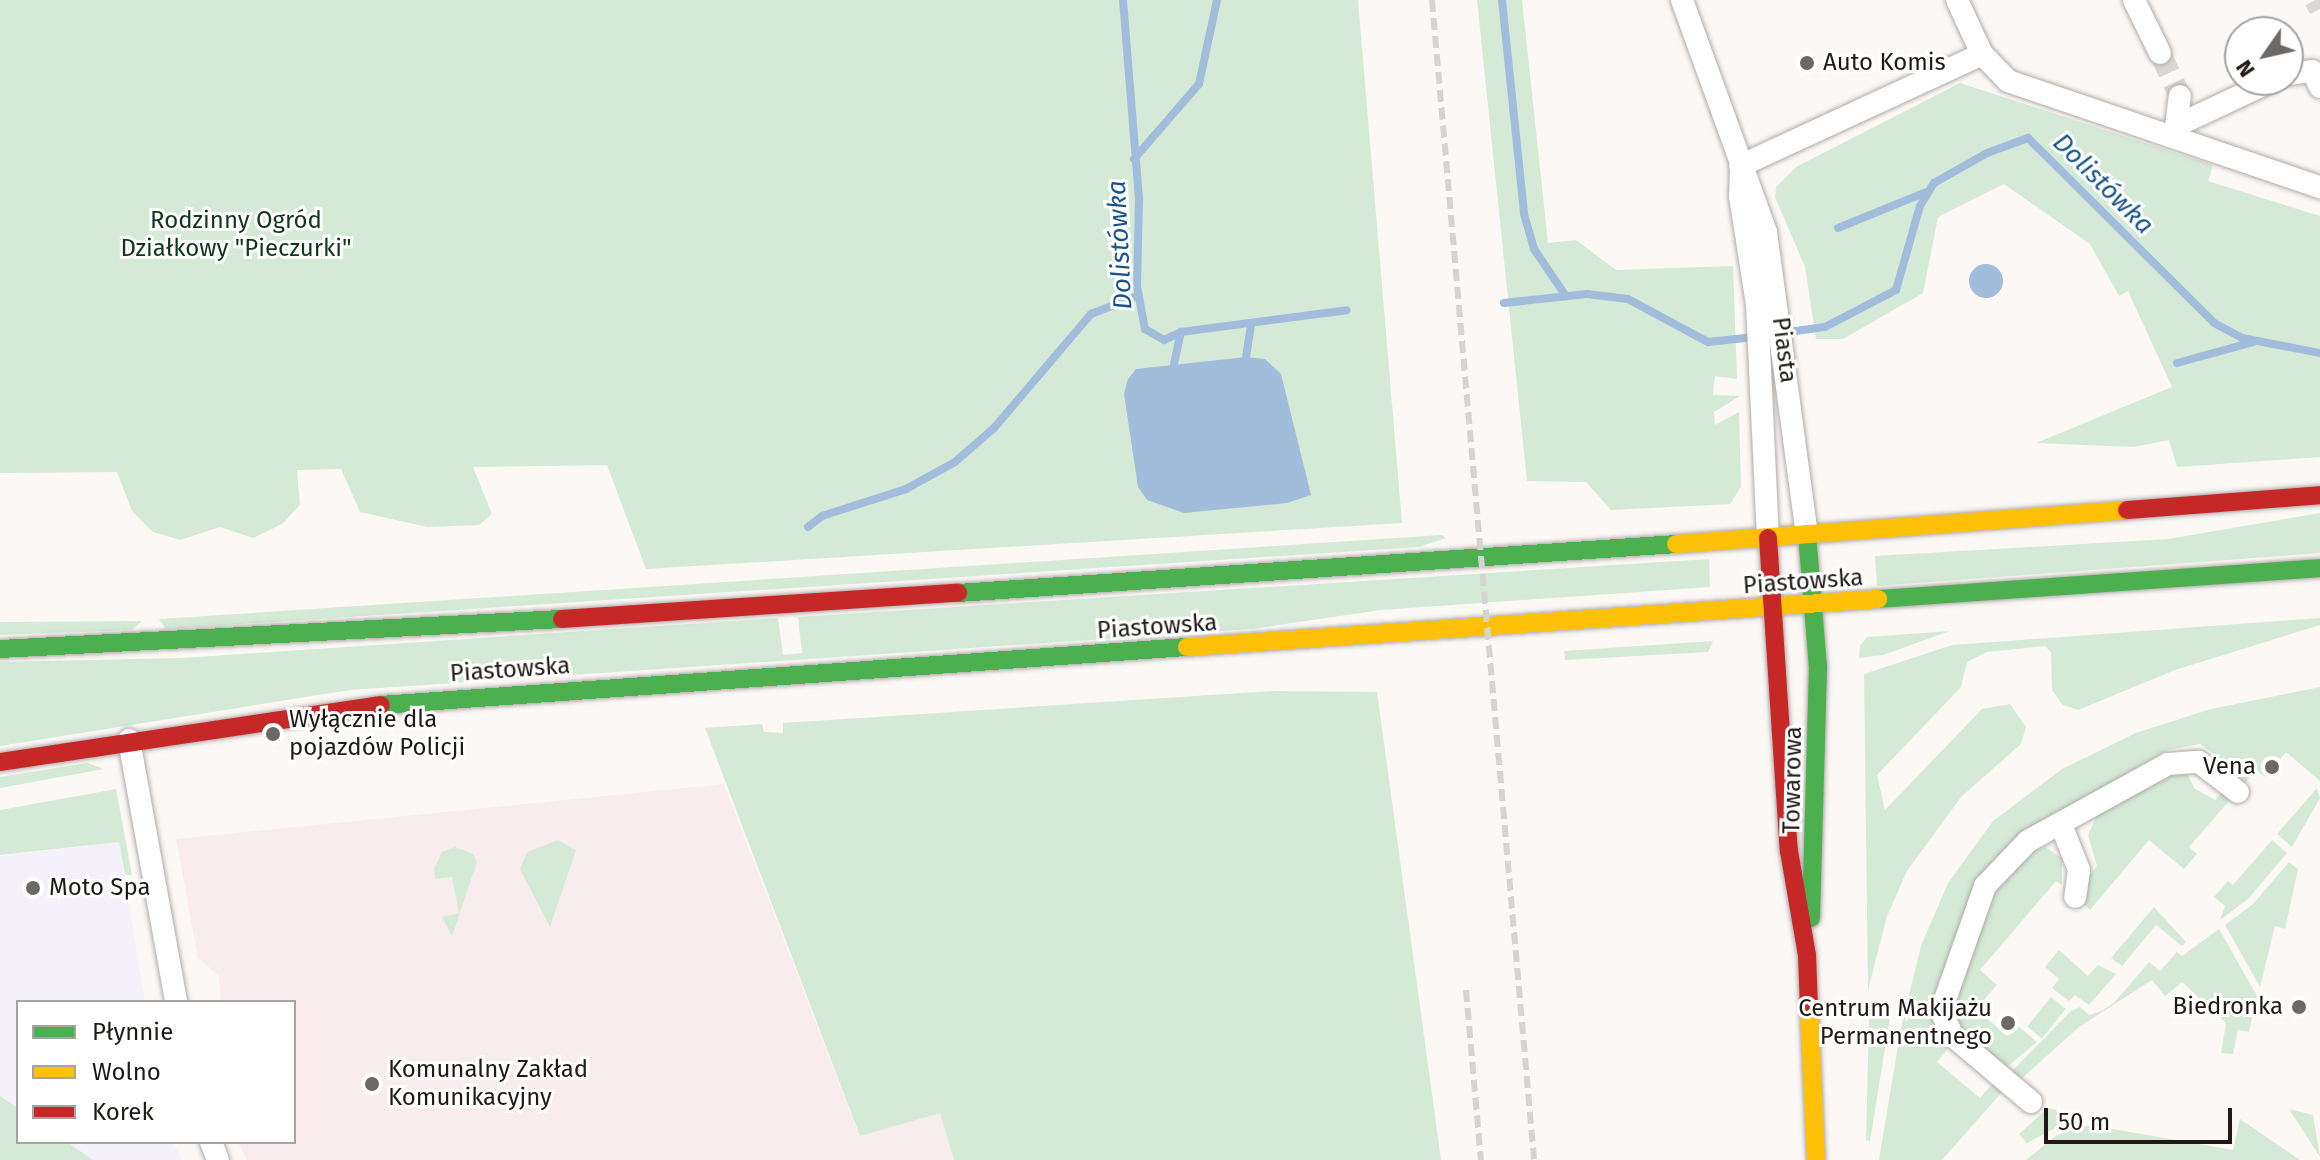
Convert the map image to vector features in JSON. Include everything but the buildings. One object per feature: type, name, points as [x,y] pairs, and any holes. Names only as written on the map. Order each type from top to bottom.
[{"type":"main road","name":"Piastowska","points":[[0,649],[342,634],[1768,538],[2320,495]]},
{"type":"main road","name":"Towarowa","points":[[1807,534],[1814,606],[1818,743],[1816,873],[1807,955]]},
{"type":"main road","name":"Towarowa","points":[[1768,538],[1779,742],[1807,955],[1816,1160]]},
{"type":"main road","name":"Piastowska","points":[[0,762],[129,740],[421,700],[1771,609],[2320,568]]},
{"type":"main road","points":[[1779,742],[1796,730],[1818,743]]},
{"type":"street","name":"Piasta","points":[[1682,0],[1741,168],[1740,196],[1767,303],[1786,358],[1807,534]]},
{"type":"street","points":[[1957,0],[1982,54],[2008,81],[2178,130],[2320,187]]},
{"type":"street","points":[[2134,0],[2160,53]]},
{"type":"street","points":[[1741,168],[1982,54]]},
{"type":"street","points":[[2304,72],[2312,71],[2320,87]]},
{"type":"street","points":[[2178,130],[2180,96]]},
{"type":"street","points":[[2178,130],[2243,96]]},
{"type":"street","name":"Piasta","points":[[1767,303],[1759,362],[1768,538]]},
{"type":"street","points":[[129,740],[176,1000]]},
{"type":"street","points":[[2031,1102],[1953,1036],[1941,1011],[1985,886],[2028,841],[2062,827],[2183,760],[2212,769],[2238,792]]},
{"type":"street","points":[[2062,827],[2079,870],[2075,897]]},
{"type":"shaded area","points":[[724,784],[859,1135],[940,1112],[954,1160],[247,1160],[239,1144],[296,1144],[296,1000],[221,1000],[219,976],[198,958],[176,839]]},
{"type":"shaded area","points":[[119,842],[145,1000],[16,1000],[16,1107],[0,1096],[0,856]]},
{"type":"shaded area","points":[[70,1144],[174,1144],[182,1160],[93,1160]]},
{"type":"green space","name":"Rodzinny Ogród Działkowy \"Pieczurki\"","points":[[0,0],[1358,0],[1402,523],[646,569],[607,465],[473,467],[492,514],[479,525],[427,527],[360,512],[341,469],[297,470],[300,505],[282,524],[253,538],[220,527],[180,540],[153,532],[132,511],[117,472],[0,473]]},
{"type":"green space","points":[[1477,0],[1522,0],[1548,243],[1576,240],[1616,270],[1733,266],[1737,379],[1715,376],[1713,395],[1740,396],[1714,412],[1715,425],[1739,412],[1741,487],[1730,504],[1611,510],[1586,482],[1527,481]]},
{"type":"green space","points":[[1960,83],[2213,165],[2208,181],[2320,216],[2320,457],[2177,467],[2169,440],[2134,447],[2036,443],[2172,387],[2128,291],[2119,296],[2090,244],[2004,184],[1938,217],[1923,293],[1843,339],[1816,339],[1805,267],[1775,197],[1776,187],[1796,167]]},
{"type":"green space","points":[[2320,513],[2320,553],[1877,586],[1875,556],[2168,539]]},
{"type":"green space","points":[[1442,535],[1446,538],[1419,547],[166,629],[159,619]]},
{"type":"green space","points":[[1709,559],[1710,587],[1381,610],[1252,629],[350,690],[0,746],[0,662],[182,658],[778,618],[783,655],[802,653],[798,617]]},
{"type":"green space","points":[[2320,618],[2320,625],[2175,670],[2078,710],[2063,705],[2052,690],[2051,652],[2045,646],[1987,652],[1967,662],[1961,687],[1877,775],[1885,810],[1982,709],[2010,704],[2026,727],[2021,744],[1961,797],[1907,871],[1887,916],[1868,990],[1864,674],[1952,645]]},
{"type":"green space","points":[[142,621],[132,630],[0,635],[0,622]]},
{"type":"green space","points":[[1950,631],[1883,655],[1859,658],[1860,646],[1867,637]]},
{"type":"green space","points":[[1713,641],[1708,652],[1565,660],[1564,651]]},
{"type":"green space","points":[[2320,687],[2320,781],[2286,752],[2265,777],[2256,770],[2189,847],[2197,854],[2184,869],[2149,840],[2090,910],[2084,904],[2082,886],[2097,866],[2088,835],[2096,817],[2172,772],[2187,773],[2194,788],[2215,800],[2240,773],[2200,744],[2167,750],[2013,840],[1980,877],[1931,1010],[1935,1030],[1949,1047],[1937,1062],[1980,1098],[1993,1083],[2002,1092],[1942,1160],[1879,1160],[1901,1028],[1921,946],[1948,883],[1993,821],[2062,769],[2136,733],[2211,709]]},
{"type":"green space","points":[[1273,691],[1377,692],[1441,1160],[954,1160],[940,1113],[860,1136],[705,728],[762,724],[764,732],[783,733],[783,723]]},
{"type":"green space","points":[[87,763],[104,769],[0,788],[0,777]]},
{"type":"green space","points":[[2317,788],[2320,798],[2292,847],[2277,834]]},
{"type":"green space","points":[[116,789],[132,875],[125,875],[119,842],[0,855],[0,810]]},
{"type":"green space","points":[[558,840],[576,850],[550,927],[520,869],[527,852]]},
{"type":"green space","points":[[2272,840],[2287,853],[2248,899],[2220,920],[2225,906],[2214,897],[2228,881],[2233,885]]},
{"type":"green space","points":[[455,847],[473,854],[477,862],[452,936],[442,917],[459,913],[452,877],[435,879],[434,869],[442,852]]},
{"type":"green space","points":[[2045,847],[2062,858],[2062,885],[2056,881],[1980,970],[1997,985],[1976,1009],[2007,1036],[2017,1025],[2037,1042],[2006,1068],[1959,1030],[1951,1011],[1996,890],[2025,856]]},
{"type":"green space","points":[[2289,862],[2298,869],[2285,929],[2275,926],[2260,987],[2225,925],[2253,904]]},
{"type":"green space","points":[[2154,907],[2186,942],[2182,946],[2156,925],[2122,966],[2111,958]]},
{"type":"green space","points":[[2219,929],[2257,996],[2249,1032],[2238,1030],[2233,1054],[2221,1053],[2226,1023],[2182,982],[2165,996],[2152,980],[2079,1027],[2020,1080],[2011,1072],[2071,1011],[2080,1007],[2089,1015],[2101,1011],[2114,1003],[2149,962],[2160,971],[2177,952],[2182,956]]},
{"type":"green space","points":[[2059,950],[2088,976],[2098,965],[2116,974],[2089,1005],[2075,995],[2069,1001],[2052,988],[2059,979],[2045,967]]},
{"type":"green space","points":[[2051,997],[2066,1009],[2042,1038],[2027,1027]]},
{"type":"green space","points":[[1869,1017],[1890,1017],[1870,1141],[1866,1140]]},
{"type":"green space","points":[[0,1096],[16,1107],[16,1144],[70,1144],[93,1160],[0,1160]]},
{"type":"green space","points":[[2048,1108],[2080,1115],[2027,1143],[2019,1134]]},
{"type":"green space","points":[[2289,1109],[2313,1115],[2320,1157]]},
{"type":"green space","points":[[2240,1119],[2300,1160],[2026,1160],[2057,1135],[2090,1125],[2233,1150]]},
{"type":"water","points":[[1986,264],[1998,269],[2003,281],[1998,293],[1986,298],[1974,293],[1969,281],[1974,269]]},
{"type":"water","points":[[1246,357],[1265,359],[1281,374],[1311,495],[1287,503],[1184,513],[1147,500],[1138,487],[1124,394],[1128,379],[1136,369]]},
{"type":"waterway","name":"Dolistówka","points":[[1123,0],[1139,200],[1137,286],[1145,329],[1164,340],[1181,332],[1347,310]]},
{"type":"waterway","points":[[1134,159],[1199,84],[1217,0]]},
{"type":"waterway","points":[[1502,0],[1524,214],[1534,249],[1566,296]]},
{"type":"waterway","name":"Dolistówka","points":[[1781,333],[1825,327],[1896,290],[1920,206],[1934,183],[1987,153],[2028,138],[2214,323],[2242,338],[2320,353]]},
{"type":"waterway","points":[[1838,228],[1926,192]]},
{"type":"waterway","name":"Dolistówka","points":[[1504,303],[1587,294],[1628,299],[1708,342],[1755,337]]},
{"type":"waterway","points":[[808,527],[822,516],[906,489],[955,462],[994,428],[1091,314],[1138,296]]},
{"type":"waterway","points":[[1246,357],[1251,327]]},
{"type":"waterway","points":[[1174,364],[1181,332]]},
{"type":"waterway","points":[[2177,363],[2253,342]]},
{"type":"tunnel","points":[[2315,0],[2320,9]]},
{"type":"tunnel","points":[[2160,53],[2180,96]]},
{"type":"railway","points":[[1432,0],[1534,1160]]},
{"type":"railway","points":[[1466,990],[1481,1160]]},
{"type":"traffic: fast","points":[[1807,534],[1818,667],[1811,918]]},
{"type":"traffic: fast","points":[[958,593],[1676,544]]},
{"type":"traffic: fast","points":[[1878,599],[2320,568]]},
{"type":"traffic: fast","points":[[0,649],[562,619]]},
{"type":"traffic: fast","points":[[381,705],[1187,647]]},
{"type":"traffic: slow","points":[[1676,544],[2127,510]]},
{"type":"traffic: slow","points":[[1187,647],[1878,599]]},
{"type":"traffic: slow","points":[[1809,1006],[1816,1160]]},
{"type":"traffic: jam","points":[[2127,510],[2320,495]]},
{"type":"traffic: jam","points":[[1768,538],[1789,851],[1807,955],[1809,1006]]},
{"type":"traffic: jam","points":[[562,619],[958,593]]},
{"type":"traffic: jam","points":[[0,762],[381,705]]},
{"type":"place","name":"Auto Komis","points":[[1807,63]]},
{"type":"place","name":"Wyłącznie dla pojazdów Policji","points":[[273,734]]},
{"type":"place","name":"Vena","points":[[2272,767]]},
{"type":"place","name":"Moto Spa","points":[[33,888]]},
{"type":"place","name":"Biedronka","points":[[2299,1007]]},
{"type":"place","name":"Centrum Makijażu Permanentnego","points":[[2008,1023]]},
{"type":"place","name":"Komunalny Zakład Komunikacyjny","points":[[372,1084]]}]
